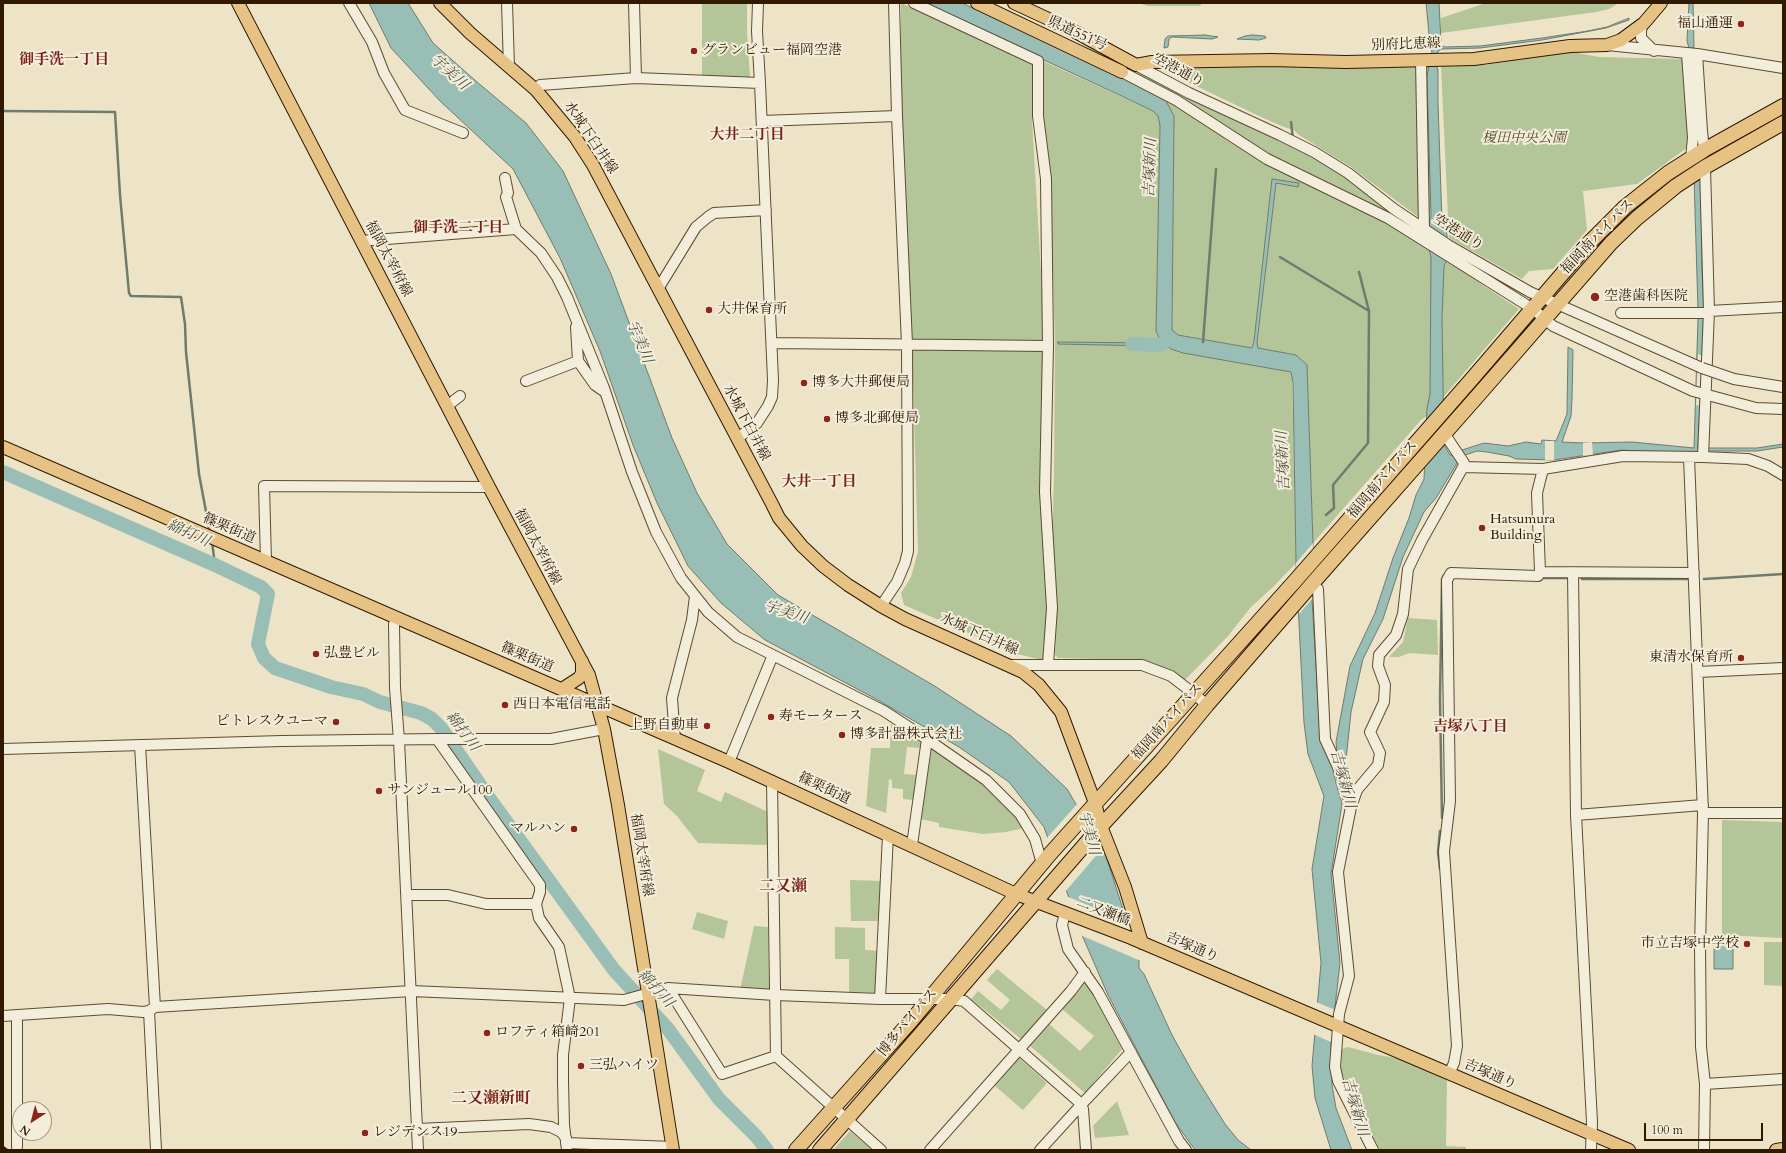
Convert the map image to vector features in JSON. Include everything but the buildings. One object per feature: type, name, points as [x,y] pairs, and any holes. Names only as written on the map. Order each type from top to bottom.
[{"type":"highway","name":"福岡南バイパス","points":[[1016,894],[1295,581],[1425,430],[1611,220],[1668,173],[1704,150],[1783,106]]},
{"type":"highway","name":"福岡南バイパス","points":[[1036,902],[1295,604],[1318,583],[1422,458],[1622,231],[1652,205],[1705,167],[1783,123]]},
{"type":"highway","name":"博多バイパス","points":[[796,1150],[911,1021],[1016,894]]},
{"type":"highway","name":"博多バイパス","points":[[820,1150],[1036,902]]},
{"type":"main road","name":"福岡太宰府線","points":[[238,3],[489,487],[589,675],[604,729],[645,973],[652,992],[652,1017],[673,1148]]},
{"type":"main road","name":"水城下臼井線","points":[[440,3],[470,33],[536,90],[575,137],[593,165],[780,518],[802,546],[823,566],[848,585],[881,606],[1023,672],[1039,685],[1061,712],[1096,803],[1099,828],[1125,887],[1142,943]]},
{"type":"main road","name":"県道551号","points":[[978,3],[1122,72]]},
{"type":"main road","points":[[1014,3],[1070,29],[1136,65]]},
{"type":"main road","name":"別府比恵線","points":[[1136,65],[1152,62],[1271,60],[1346,62],[1429,60],[1474,58],[1570,46],[1607,45],[1620,40],[1634,31],[1644,23],[1662,3]]},
{"type":"main road","name":"篠栗街道","points":[[3,447],[729,762],[1036,902]]},
{"type":"main road","points":[[562,690],[580,678],[582,674],[582,661]]},
{"type":"main road","points":[[1036,902],[1065,913]]},
{"type":"main road","name":"二又瀬橋","points":[[1065,913],[1131,938]]},
{"type":"main road","name":"吉塚通り","points":[[1131,938],[1308,1013],[1339,1028],[1629,1150]]},
{"type":"main road","points":[[1776,1150],[1783,1149]]},
{"type":"street","points":[[349,3],[372,42],[384,73],[405,110],[463,133]]},
{"type":"street","points":[[507,3],[509,67]]},
{"type":"street","points":[[634,3],[636,78]]},
{"type":"street","points":[[738,438],[757,423],[768,406],[772,397],[773,380],[757,31],[758,3]]},
{"type":"street","points":[[881,606],[897,582],[908,551],[908,344],[897,116],[894,3]]},
{"type":"street","points":[[914,3],[1038,61],[1038,116],[1046,179],[1048,346],[1045,492],[1052,608],[1048,664]]},
{"type":"street","points":[[1644,23],[1641,29],[1641,38],[1654,51]]},
{"type":"street","points":[[1634,31],[1633,42],[1640,49]]},
{"type":"street","points":[[1607,45],[1692,54],[1783,68]]},
{"type":"street","points":[[1692,54],[1704,150]]},
{"type":"street","points":[[1691,158],[1693,138],[1692,54]]},
{"type":"street","points":[[1122,72],[1176,100],[1267,159],[1424,234],[1429,60]]},
{"type":"street","name":"空港通り","points":[[1136,65],[1189,93],[1280,134],[1314,152],[1348,173],[1424,234],[1537,304],[1558,305],[1706,370],[1734,379],[1783,387]]},
{"type":"street","points":[[536,90],[540,85],[636,78],[760,83]]},
{"type":"street","points":[[762,121],[897,116]]},
{"type":"street","points":[[1704,452],[1706,395],[1703,312],[1705,167]]},
{"type":"street","points":[[505,178],[508,193],[506,197],[516,229],[541,253],[557,276],[605,392],[632,472],[656,532],[681,578],[695,596],[708,612],[737,637],[884,711],[986,780],[1020,814],[1046,859]]},
{"type":"street","points":[[658,289],[696,227],[708,217],[714,213],[766,210]]},
{"type":"street","points":[[361,241],[516,229]]},
{"type":"street","points":[[1449,250],[1537,304],[1553,326],[1693,391],[1756,408],[1783,409]]},
{"type":"street","points":[[1621,313],[1703,312],[1783,307]]},
{"type":"street","points":[[576,319],[578,362],[596,385],[605,392]]},
{"type":"street","points":[[772,343],[1048,346]]},
{"type":"street","points":[[526,380],[578,362]]},
{"type":"street","points":[[447,406],[460,396]]},
{"type":"street","points":[[1373,1150],[1338,1081],[1335,1067],[1339,1014],[1349,976],[1338,872],[1351,807],[1357,790],[1378,765],[1380,754],[1370,732],[1384,702],[1385,685],[1378,666],[1379,654],[1396,635],[1403,614],[1408,569],[1464,463],[1444,433]]},
{"type":"street","points":[[1463,467],[1543,469],[1623,456],[1689,457],[1704,452],[1748,459],[1768,466],[1783,475]]},
{"type":"street","points":[[1689,457],[1703,809],[1700,947],[1701,1047],[1705,1084],[1704,1150]]},
{"type":"street","points":[[1449,1074],[1454,1063],[1457,1046],[1444,851],[1450,801],[1447,580],[1451,573],[1538,576],[1540,572],[1537,493],[1543,469]]},
{"type":"street","points":[[266,560],[264,486],[489,487]]},
{"type":"street","points":[[1540,572],[1694,573]]},
{"type":"street","points":[[1573,572],[1576,815],[1591,1150]]},
{"type":"street","points":[[1318,583],[1325,739],[1341,774],[1351,807]]},
{"type":"street","points":[[676,739],[672,698],[692,620],[695,596]]},
{"type":"street","points":[[396,618],[394,624],[395,688],[407,895],[418,1150]]},
{"type":"street","points":[[729,762],[772,655]]},
{"type":"street","points":[[1010,665],[1142,665],[1171,676],[1207,705]]},
{"type":"street","points":[[1698,672],[1783,668]]},
{"type":"street","points":[[3,749],[483,738],[552,739],[604,729]]},
{"type":"street","points":[[441,739],[540,885],[540,892],[536,904],[540,918],[559,947],[570,998],[563,1055],[564,1125],[566,1143]]},
{"type":"street","points":[[912,845],[927,739]]},
{"type":"street","points":[[140,745],[152,1009],[156,1150]]},
{"type":"street","points":[[772,781],[776,1056],[833,1109],[881,1150]]},
{"type":"street","points":[[1576,815],[1703,809],[1783,813]]},
{"type":"street","points":[[880,999],[888,835]]},
{"type":"street","points":[[407,895],[448,896],[486,904],[536,904]]},
{"type":"street","points":[[1065,913],[1062,925],[1068,949],[1098,992],[1180,1146],[1186,1150]]},
{"type":"street","points":[[930,1150],[1071,990],[1085,972]]},
{"type":"street","points":[[668,988],[722,1074],[776,1056]]},
{"type":"street","points":[[3,1016],[108,1009],[136,1013],[152,1009],[411,992],[624,1000],[668,988],[775,995],[880,999],[951,999],[964,1001],[1081,1105],[1083,1109],[1086,1150]]},
{"type":"street","points":[[17,1015],[17,1147]]},
{"type":"street","points":[[1040,1150],[1131,1052]]},
{"type":"street","points":[[1705,1084],[1783,1079]]},
{"type":"street","points":[[417,1129],[529,1124],[551,1127],[561,1132],[566,1143]]},
{"type":"street","points":[[566,1143],[673,1148]]},
{"type":"green space","points":[[702,3],[747,3],[747,33],[750,77],[702,76]]},
{"type":"green space","points":[[901,3],[1032,61],[1032,120],[1045,342],[912,340],[901,121]]},
{"type":"green space","points":[[1139,3],[1202,3],[1200,6],[1147,6]]},
{"type":"green space","points":[[1486,3],[1619,3],[1609,9],[1596,12],[1441,33],[1441,18]]},
{"type":"green space","points":[[1083,42],[1182,96],[1312,156],[1346,177],[1392,212],[1391,213],[1364,201],[1269,154],[1184,100],[1153,82],[1109,61],[1082,44]]},
{"type":"green space","name":"榎田中央公園","points":[[1572,52],[1599,57],[1685,59],[1691,145],[1637,184],[1583,191],[1587,230],[1553,269],[1529,271],[1522,279],[1449,238],[1441,65],[1485,65]]},
{"type":"green space","points":[[1043,61],[1153,111],[1158,116],[1160,126],[1156,331],[1160,340],[1171,349],[1183,353],[1291,371],[1292,374],[1296,563],[1251,607],[1228,636],[1185,680],[1173,671],[1138,660],[1058,658],[1055,655],[1057,609],[1052,542],[1055,342],[1051,207],[1041,116]]},
{"type":"green space","points":[[1166,66],[1438,66],[1429,225],[1351,167],[1299,135],[1294,130],[1261,117],[1165,71]]},
{"type":"green space","points":[[1157,95],[1189,113],[1231,143],[1265,163],[1385,222],[1458,266],[1484,286],[1519,309],[1427,416],[1421,420],[1313,543],[1307,365],[1296,355],[1258,348],[1257,342],[1276,183],[1298,187],[1296,183],[1272,179],[1252,348],[1175,334],[1172,330],[1174,116]]},
{"type":"green space","points":[[912,348],[1044,350],[1043,507],[1047,604],[1044,658],[1042,660],[1017,654],[904,605],[901,593],[911,577],[918,552]]},
{"type":"green space","points":[[1408,618],[1437,620],[1438,655],[1409,653],[1399,657],[1389,657],[1403,642]]},
{"type":"green space","points":[[891,724],[923,742],[922,748],[907,747],[904,774],[919,775],[915,800],[903,799],[903,789],[892,788],[892,780],[889,779],[886,813],[866,806],[871,748],[890,748]]},
{"type":"green space","points":[[932,746],[995,793],[1024,828],[1006,832],[983,834],[939,827],[939,823],[921,819]]},
{"type":"green space","points":[[658,749],[705,770],[697,791],[721,802],[725,792],[768,812],[768,845],[698,843],[677,816],[664,804]]},
{"type":"green space","points":[[1722,820],[1783,822],[1783,938],[1722,935]]},
{"type":"green space","points":[[850,880],[881,881],[882,921],[851,921]]},
{"type":"green space","points":[[697,912],[728,921],[724,939],[692,929]]},
{"type":"green space","points":[[754,926],[768,927],[769,991],[740,990]]},
{"type":"green space","points":[[835,927],[865,928],[865,950],[880,951],[878,993],[849,992],[849,959],[835,959]]},
{"type":"green space","points":[[1764,942],[1783,942],[1783,986],[1764,985]]},
{"type":"green space","points":[[997,969],[1047,1010],[1021,1039],[971,999],[978,991],[1001,1010],[1010,1000],[987,980]]},
{"type":"green space","points":[[1086,981],[1122,1049],[1085,1093],[1030,1046],[1049,1024],[1080,1051],[1094,1036],[1062,1009]]},
{"type":"green space","points":[[1348,1047],[1378,1055],[1402,1059],[1447,1078],[1446,1146],[1466,1147],[1466,1150],[1380,1150],[1341,1072],[1342,1049]]},
{"type":"green space","points":[[1019,1058],[1047,1083],[1023,1110],[995,1086]]},
{"type":"green space","points":[[1117,1101],[1129,1135],[1095,1138],[1093,1126]]},
{"type":"green space","points":[[850,1131],[872,1150],[833,1150]]},
{"type":"water","name":"宇美川","points":[[369,3],[408,3],[433,43],[526,123],[563,171],[611,274],[672,438],[697,493],[727,544],[778,595],[933,685],[1011,736],[1067,789],[1105,853],[1139,959],[1139,968],[1144,974],[1172,1035],[1192,1071],[1225,1124],[1238,1140],[1251,1150],[1195,1150],[1175,1122],[1108,995],[1082,935],[1044,827],[1009,782],[959,747],[876,699],[765,640],[721,603],[688,566],[657,503],[633,445],[600,351],[560,258],[513,169],[440,101],[391,48]]},
{"type":"water","points":[[921,3],[962,3],[1105,69],[1166,101],[1174,116],[1172,330],[1178,335],[1252,348],[1272,179],[1299,183],[1298,187],[1276,183],[1257,342],[1258,348],[1296,355],[1307,365],[1313,543],[1312,599],[1320,735],[1322,744],[1337,753],[1336,742],[1350,666],[1375,613],[1416,495],[1424,479],[1427,408],[1430,394],[1431,258],[1429,248],[1429,220],[1431,217],[1427,76],[1432,51],[1427,46],[1429,34],[1426,3],[1439,3],[1440,45],[1445,47],[1480,46],[1588,31],[1607,27],[1629,18],[1629,20],[1606,28],[1542,40],[1480,48],[1442,49],[1438,51],[1435,63],[1438,70],[1442,223],[1446,227],[1447,236],[1447,259],[1444,266],[1442,319],[1444,445],[1450,455],[1454,455],[1462,450],[1484,443],[1508,446],[1526,442],[1541,444],[1542,440],[1556,441],[1567,414],[1568,347],[1573,350],[1571,416],[1562,442],[1632,442],[1694,448],[1698,318],[1620,317],[1698,310],[1693,144],[1695,61],[1701,181],[1704,310],[1698,448],[1757,448],[1783,444],[1783,447],[1757,451],[1712,451],[1689,455],[1621,450],[1554,460],[1516,459],[1509,456],[1477,451],[1465,455],[1459,460],[1436,498],[1424,512],[1403,557],[1383,619],[1363,659],[1351,712],[1346,760],[1343,766],[1333,772],[1342,804],[1331,874],[1340,963],[1331,1041],[1332,1085],[1336,1108],[1352,1150],[1331,1150],[1315,1098],[1312,1066],[1321,963],[1312,869],[1324,796],[1308,754],[1304,723],[1296,563],[1293,383],[1291,372],[1183,353],[1171,349],[1160,340],[1156,331],[1160,126],[1158,116],[1153,111]]},
{"type":"water","points":[[1689,3],[1693,3],[1694,48],[1689,48],[1687,41]]},
{"type":"water","points":[[1205,35],[1218,37],[1212,39],[1172,37],[1169,39],[1168,47],[1164,48],[1165,39],[1168,36]]},
{"type":"water","points":[[1245,36],[1265,36],[1266,38],[1259,40],[1237,39]]},
{"type":"water","points":[[1058,342],[1151,343],[1152,346],[1058,344]]},
{"type":"water","points":[[1714,940],[1733,940],[1733,969],[1714,969]]},
{"type":"pier","points":[[1698,354],[1703,356],[1699,406],[1696,405]]},
{"type":"pier","points":[[1545,441],[1554,441],[1554,460],[1545,460]]},
{"type":"pier","points":[[1592,442],[1593,455],[1583,456],[1583,443]]},
{"type":"pier","points":[[1313,543],[1312,599],[1299,614],[1296,563]]},
{"type":"pier","points":[[1078,803],[1104,852],[1101,850],[1065,892],[1046,839]]},
{"type":"pier","points":[[1066,896],[1129,922],[1141,961],[1080,935]]},
{"type":"pier","points":[[1316,1002],[1338,1011],[1333,1043],[1313,1034]]},
{"type":"waterway","points":[[3,111],[115,112],[120,195],[129,293],[131,296],[181,297],[185,324],[186,352],[199,474],[210,533]]},
{"type":"waterway","points":[[1291,122],[1293,139]]},
{"type":"waterway","points":[[1203,342],[1216,169]]},
{"type":"waterway","points":[[1280,257],[1369,311],[1368,443],[1333,485],[1334,508],[1326,515]]},
{"type":"waterway","points":[[1359,272],[1369,311]]},
{"type":"waterway","points":[[1132,344],[1160,345],[1168,339]]},
{"type":"waterway","points":[[1149,345],[1164,344]]},
{"type":"waterway","name":"綿打川","points":[[3,472],[215,565],[261,587],[268,594],[258,644],[264,658],[275,668],[331,687],[363,694],[380,702],[421,713],[432,719],[441,728],[487,795],[614,970],[668,1029],[719,1099],[756,1136],[767,1150]]},
{"type":"waterway","points":[[212,542],[215,565]]},
{"type":"waterway","points":[[1704,579],[1783,574]]},
{"type":"waterway","points":[[1442,818],[1440,699],[1442,579],[1444,575]]},
{"type":"waterway","points":[[1539,578],[1567,578]]},
{"type":"waterway","points":[[1582,579],[1688,579]]},
{"type":"waterway","points":[[1440,831],[1438,852],[1440,869]]},
{"type":"railway","points":[[3,1147],[7,1150]]},
{"type":"place","name":"福山通運","points":[[1741,24]]},
{"type":"place","name":"グランビュー福岡空港","points":[[694,51]]},
{"type":"place","name":"空港歯科医院","points":[[1595,297]]},
{"type":"place","name":"大井保育所","points":[[709,310]]},
{"type":"place","name":"博多大井郵便局","points":[[804,383]]},
{"type":"place","name":"博多北郵便局","points":[[827,419]]},
{"type":"place","name":"Hatsumura Building","points":[[1482,528]]},
{"type":"place","name":"弘豊ビル","points":[[316,654]]},
{"type":"place","name":"東清水保育所","points":[[1741,658]]},
{"type":"place","name":"西日本電信電話","points":[[505,705]]},
{"type":"place","name":"寿モータース","points":[[771,717]]},
{"type":"place","name":"ピトレスクユーマ","points":[[336,722]]},
{"type":"place","name":"上野自動車","points":[[707,726]]},
{"type":"place","name":"博多計器株式会社","points":[[842,735]]},
{"type":"place","name":"サンジュール100","points":[[379,791]]},
{"type":"place","name":"マルハン","points":[[574,829]]},
{"type":"place","name":"市立吉塚中学校","points":[[1747,944]]},
{"type":"place","name":"ロフティ箱崎201","points":[[487,1033]]},
{"type":"place","name":"三弘ハイツ","points":[[581,1066]]},
{"type":"place","name":"レジデンス19","points":[[365,1133]]},
{"type":"district","name":"御手洗一丁目","points":[[64,61]]},
{"type":"district","name":"大井二丁目","points":[[747,136]]},
{"type":"district","name":"御手洗二丁目","points":[[458,229]]},
{"type":"district","name":"大井一丁目","points":[[819,483]]},
{"type":"district","name":"吉塚八丁目","points":[[1470,728]]},
{"type":"district","name":"二又瀬","points":[[783,887]]},
{"type":"district","name":"二又瀬新町","points":[[491,1099]]},
{"type":"water label","name":"吉塚新川","points":[[1151,168]]},
{"type":"water label","name":"吉塚新川","points":[[1284,461]]},
{"type":"water label","name":"吉塚新川","points":[[1342,779]]},
{"type":"water label","name":"吉塚新川","points":[[1354,1107]]}]
